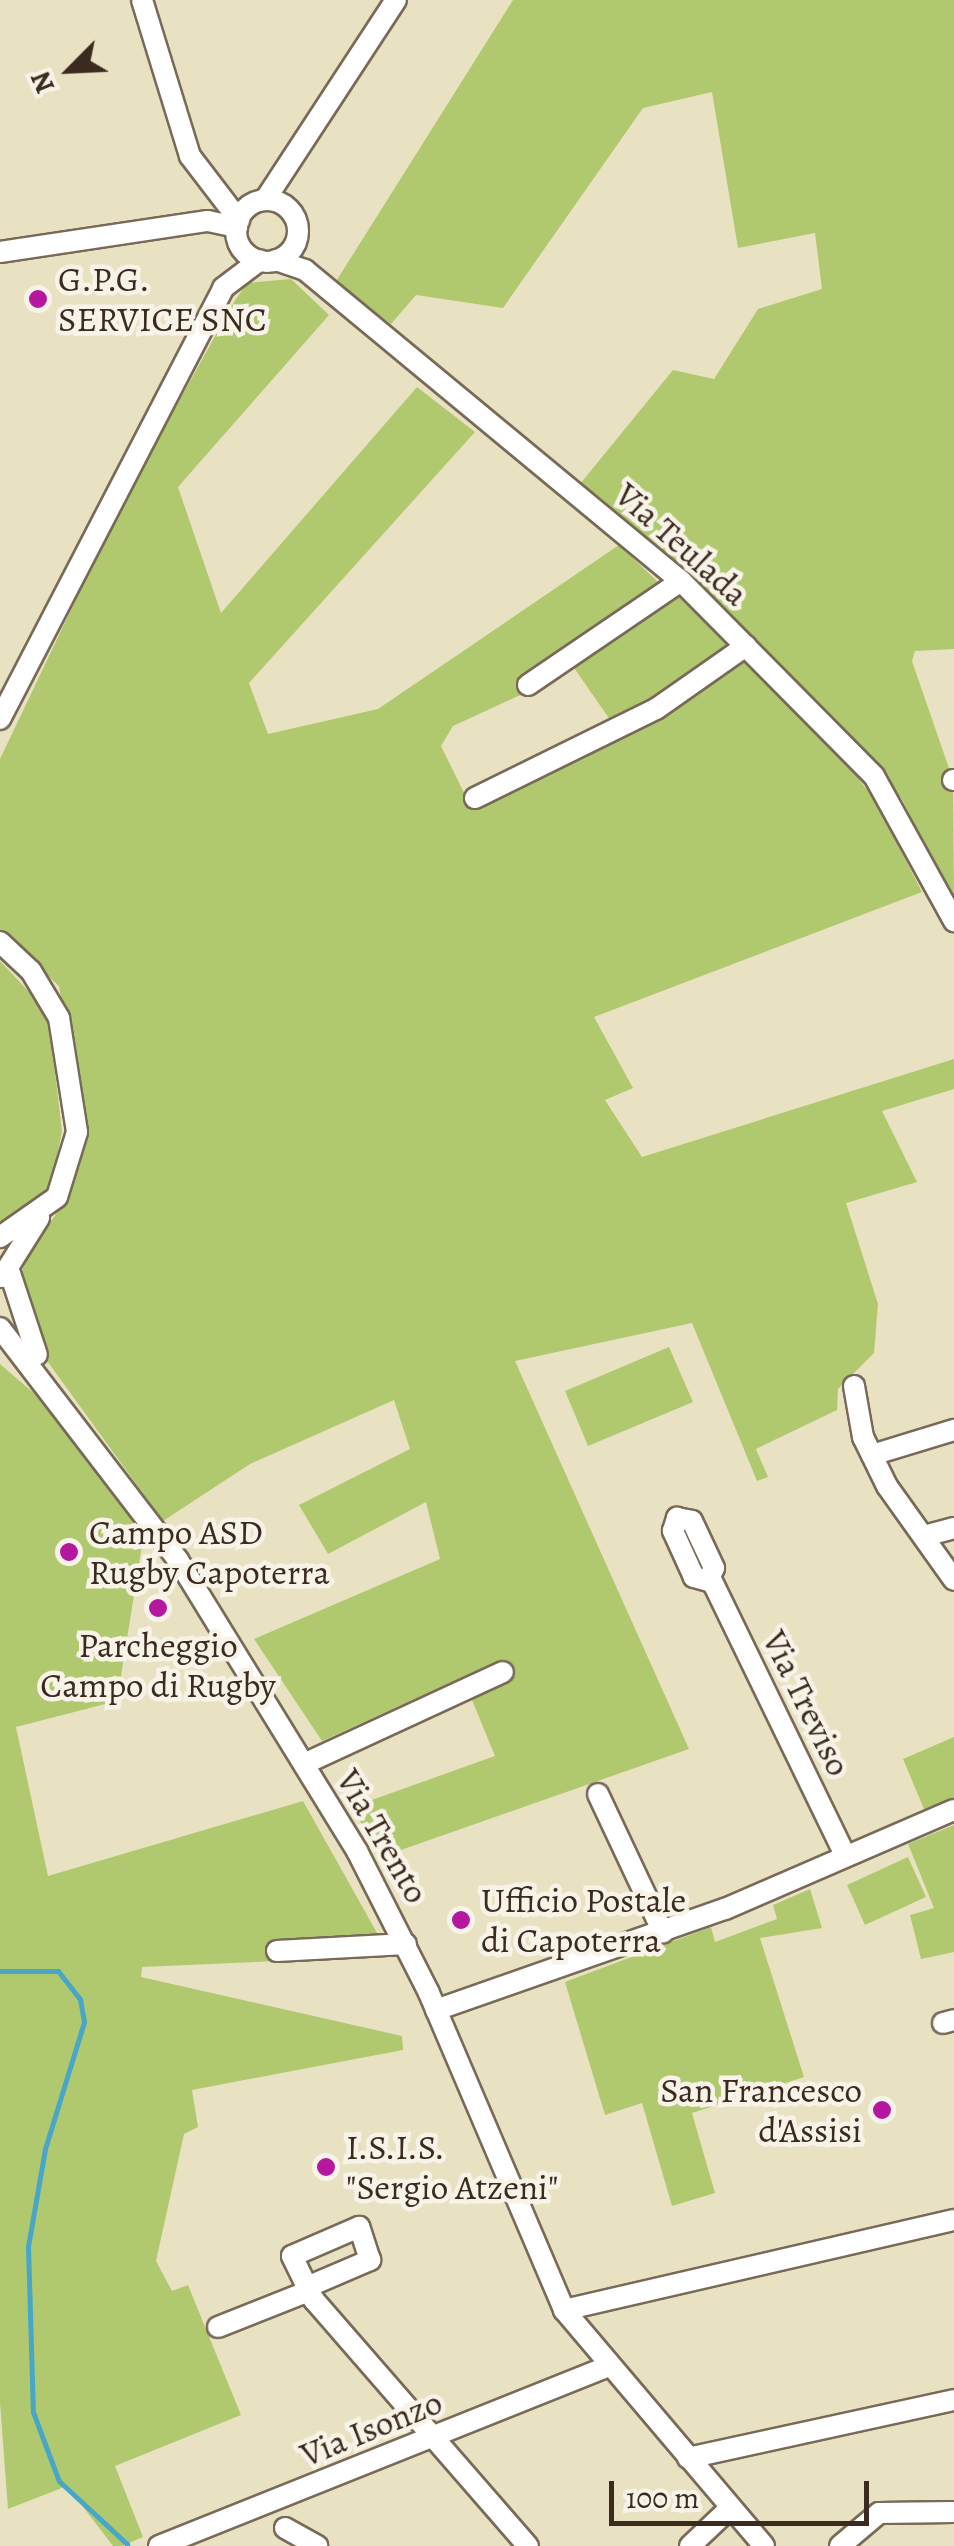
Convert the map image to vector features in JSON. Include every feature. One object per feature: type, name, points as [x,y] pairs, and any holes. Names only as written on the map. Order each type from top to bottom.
[{"type":"street","points":[[142,0],[190,156],[238,230],[268,260],[304,270]]},
{"type":"street","points":[[0,719],[222,288],[238,230],[259,202],[290,174],[396,0]]},
{"type":"street","points":[[290,174],[295,242],[304,270]]},
{"type":"street","points":[[222,200],[259,202],[291,211]]},
{"type":"street","points":[[0,252],[208,221],[238,230]]},
{"type":"street","points":[[222,288],[295,242]]},
{"type":"street","name":"Via Teulada","points":[[304,270],[680,581],[746,646],[874,776],[954,921]]},
{"type":"street","points":[[528,685],[680,581]]},
{"type":"street","points":[[475,798],[656,709],[746,646]]},
{"type":"street","points":[[5,950],[59,1018],[76,1132],[70,1173],[5,1276],[24,1338],[62,1400]]},
{"type":"street","points":[[0,1237],[40,1216]]},
{"type":"street","name":"Via Trento","points":[[0,1328],[62,1400],[178,1560],[304,1764],[406,1944],[564,2310],[606,2367],[764,2546]]},
{"type":"street","points":[[854,1386],[872,1455],[954,1580]]},
{"type":"street","points":[[872,1455],[954,1430]]},
{"type":"street","points":[[928,1535],[954,1528]]},
{"type":"street","name":"Via Treviso","points":[[711,1579],[845,1855]]},
{"type":"street","points":[[304,1764],[503,1672]]},
{"type":"street","points":[[598,1794],[663,1932]]},
{"type":"street","points":[[436,2010],[663,1932],[954,1810]]},
{"type":"street","points":[[278,1951],[406,1944]]},
{"type":"street","points":[[564,2310],[954,2220]]},
{"type":"street","points":[[218,2327],[308,2289],[528,2546]]},
{"type":"street","name":"Via Isonzo","points":[[159,2546],[606,2367]]},
{"type":"street","points":[[688,2458],[954,2400]]},
{"type":"street","points":[[690,2546],[730,2508]]},
{"type":"street","points":[[840,2546],[879,2514],[954,2512]]},
{"type":"street","points":[[286,2528],[318,2546]]},
{"type":"green space","points":[[513,0],[954,0],[954,649],[915,651],[912,661],[953,780],[954,905],[903,801],[869,756],[580,484],[673,370],[714,379],[758,309],[822,289],[815,233],[738,248],[712,92],[643,108],[503,308],[416,295],[391,324],[335,283]]},
{"type":"green space","points":[[291,279],[329,315],[178,487],[221,613],[417,387],[475,432],[249,683],[268,734],[378,709],[619,545],[658,582],[519,676],[527,692],[453,726],[441,746],[471,807],[643,724],[742,658],[835,747],[876,802],[922,892],[594,1017],[633,1088],[605,1100],[642,1157],[954,1059],[954,1089],[882,1111],[917,1182],[846,1203],[878,1304],[874,1353],[838,1389],[837,1410],[756,1449],[768,1477],[757,1481],[692,1323],[515,1361],[689,1749],[381,1857],[352,1807],[495,1756],[472,1700],[509,1682],[498,1661],[322,1741],[254,1639],[440,1559],[426,1502],[328,1554],[299,1505],[410,1449],[394,1400],[250,1464],[163,1521],[37,1347],[19,1283],[26,1257],[71,1193],[84,1139],[59,986],[0,932],[0,759],[118,511],[234,302],[247,283]]},
{"type":"green space","points":[[676,594],[728,645],[613,724],[572,665]]},
{"type":"green space","points":[[0,961],[48,1012],[62,1131],[51,1186],[0,1229]]},
{"type":"green space","points":[[669,1347],[693,1402],[588,1446],[565,1391]]},
{"type":"green space","points":[[0,1364],[65,1420],[144,1533],[117,1701],[16,1727],[48,1876],[303,1801],[390,1956],[142,1967],[141,1977],[402,2036],[403,2050],[192,2090],[198,2127],[184,2134],[156,2261],[172,2291],[188,2285],[241,2415],[115,2466],[143,2537],[122,2546],[113,2546],[67,2486],[8,2509],[0,2403]]},
{"type":"green space","points":[[954,1737],[954,1798],[924,1809],[903,1759]]},
{"type":"green space","points":[[954,1825],[954,1952],[921,1959],[910,1915],[934,1908],[908,1844]]},
{"type":"green space","points":[[908,1857],[926,1897],[865,1925],[847,1885]]},
{"type":"green space","points":[[810,1889],[822,1928],[760,1938],[804,2077],[692,2113],[715,2193],[672,2206],[642,2103],[605,2115],[565,1982],[711,1927],[715,1942],[777,1919],[773,1905]]},
{"type":"waterway","points":[[0,1971],[58,1971],[80,1999],[84,2022],[45,2149],[28,2246],[33,2412],[59,2481],[127,2544]]},
{"type":"place","name":"G.P.G. SERVICE SNC","points":[[38,299]]},
{"type":"place","name":"Campo ASD Rugby Capoterra","points":[[69,1552]]},
{"type":"place","name":"Parcheggio Campo di Rugby","points":[[158,1608]]},
{"type":"place","name":"Ufficio Postale di Capoterra","points":[[461,1920]]},
{"type":"place","name":"San Francesco d'Assisi","points":[[882,2110]]},
{"type":"place","name":"I.S.I.S. \"Sergio Atzeni\"","points":[[326,2167]]}]
